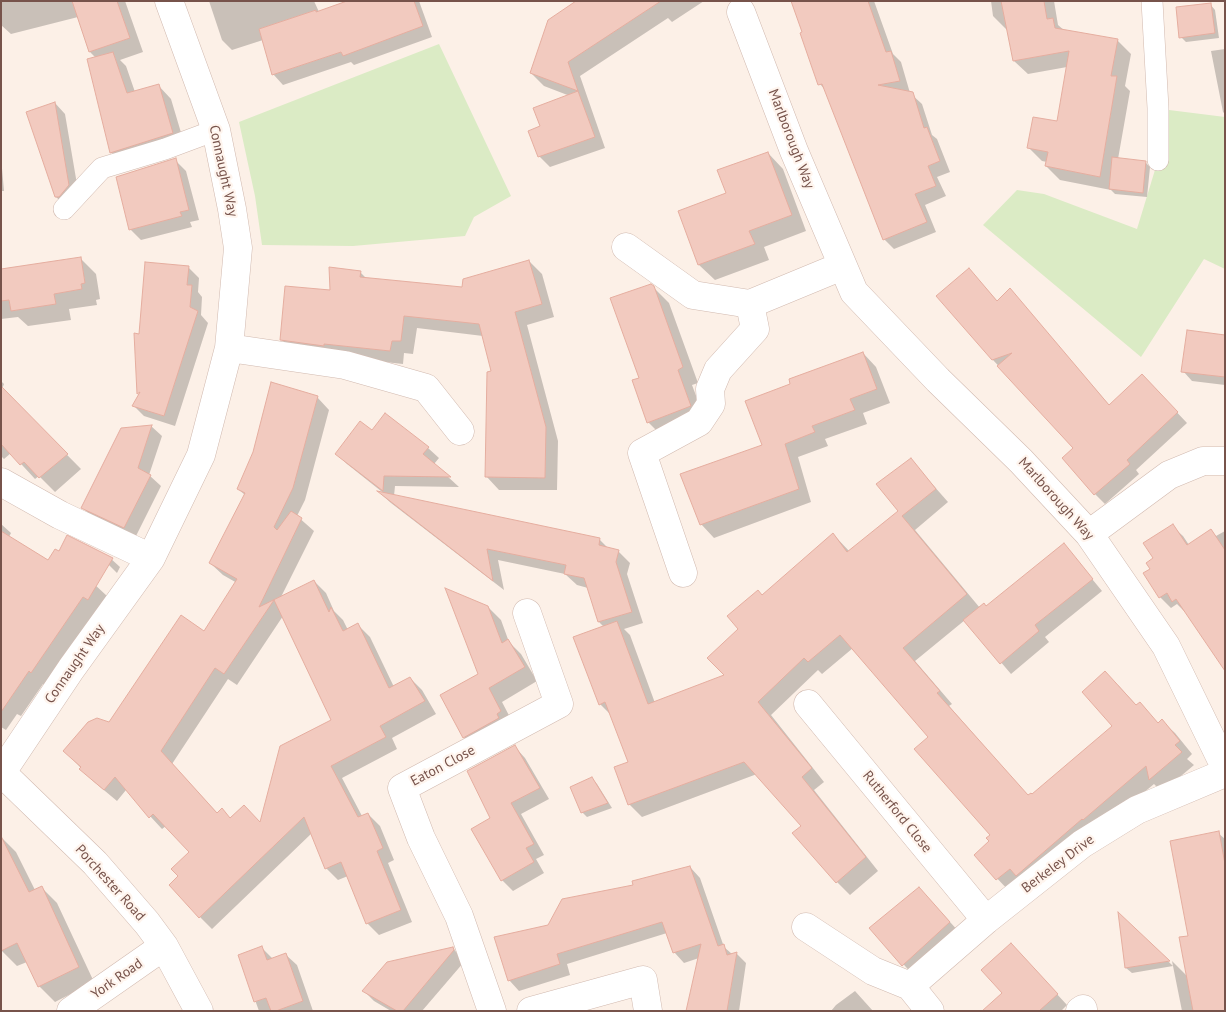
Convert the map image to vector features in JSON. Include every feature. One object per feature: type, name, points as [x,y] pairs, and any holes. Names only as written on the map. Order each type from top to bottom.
[{"type":"street","name":"Connaught Way","points":[[2,772],[72,668],[151,558],[201,455],[228,348],[238,248],[216,130],[169,1]]},
{"type":"street","name":"Marlborough Way","points":[[741,12],[794,151],[854,292],[938,380],[1021,461],[1089,534],[1166,646],[1225,766]]},
{"type":"street","points":[[626,247],[693,295],[750,304],[842,266]]},
{"type":"street","points":[[683,573],[642,453],[699,422],[712,404],[710,388],[718,370],[754,329],[750,304]]},
{"type":"street","points":[[228,348],[345,365],[426,388],[460,431]]},
{"type":"street","points":[[1089,534],[1169,475],[1203,461],[1225,461]]},
{"type":"street","points":[[1,482],[60,515],[151,558]]},
{"type":"street","name":"Eaton Close","points":[[492,1011],[459,916],[421,838],[402,788],[559,704],[527,613]]},
{"type":"street","name":"Rutherford Close","points":[[808,704],[986,920]]},
{"type":"street","name":"Porchester Road","points":[[2,772],[95,863],[147,923],[164,946],[199,1011]]},
{"type":"street","name":"Berkeley Drive","points":[[910,986],[986,920],[1082,844],[1137,810],[1225,773]]},
{"type":"street","points":[[806,926],[873,971],[910,986],[930,1011]]},
{"type":"street","name":"York Road","points":[[71,1011],[164,946]]},
{"type":"street","points":[[531,1011],[643,980],[648,1011]]},
{"type":"lane","points":[[1152,1],[1158,108],[1158,160]]},
{"type":"lane","points":[[64,209],[102,168],[165,149],[216,130]]},
{"type":"green space","points":[[439,44],[511,196],[474,217],[465,236],[353,246],[262,245],[255,196],[239,122]]},
{"type":"green space","points":[[1161,109],[1225,117],[1225,269],[1204,259],[1141,357],[983,225],[1017,190],[1044,194],[1137,229],[1158,160]]},
{"type":"building","points":[[72,1],[117,1],[130,38],[89,52]]},
{"type":"building","points":[[347,1],[414,1],[423,26],[343,56],[341,52],[272,75],[259,29]]},
{"type":"building","points":[[576,1],[661,1],[568,62],[578,91],[530,73],[548,20]]},
{"type":"building","points":[[791,1],[868,1],[886,52],[891,51],[900,81],[878,85],[913,92],[924,128],[927,127],[940,161],[928,166],[936,186],[915,194],[927,222],[883,240],[822,84],[818,85]]},
{"type":"building","points":[[1001,1],[1044,1],[1047,19],[1053,18],[1055,28],[1118,39],[1111,76],[1117,76],[1100,177],[1045,166],[1048,152],[1027,148],[1033,117],[1057,121],[1069,51],[1013,61]]},
{"type":"building","points":[[1211,3],[1215,33],[1179,38],[1176,7]]},
{"type":"building","points":[[113,52],[127,93],[159,84],[173,133],[110,153],[87,59]]},
{"type":"building","points":[[578,91],[595,137],[538,157],[528,131],[540,126],[533,108]]},
{"type":"building","points":[[55,102],[69,185],[59,197],[55,197],[26,112]]},
{"type":"building","points":[[768,152],[792,215],[749,231],[755,244],[698,265],[678,211],[726,193],[717,170]]},
{"type":"building","points":[[1112,157],[1146,161],[1143,193],[1109,189]]},
{"type":"building","points":[[176,158],[189,210],[180,212],[182,216],[129,230],[116,177]]},
{"type":"building","points":[[81,257],[85,283],[81,284],[82,289],[54,294],[56,304],[11,311],[9,300],[1,301],[1,269]]},
{"type":"building","points":[[529,260],[542,304],[515,312],[546,427],[545,478],[485,477],[487,372],[491,371],[479,324],[404,316],[401,341],[392,341],[390,351],[324,344],[324,346],[280,340],[285,286],[330,290],[329,267],[361,271],[360,277],[462,287],[463,279]]},
{"type":"building","points":[[145,262],[189,266],[187,285],[192,285],[190,307],[198,311],[164,416],[132,406],[140,392],[137,394],[134,333],[139,334]]},
{"type":"building","points":[[969,268],[997,301],[1010,288],[1109,405],[1142,374],[1178,412],[1127,460],[1130,464],[1094,495],[1062,458],[1073,448],[997,366],[1012,353],[992,360],[936,296]]},
{"type":"building","points":[[651,284],[654,286],[683,367],[678,370],[691,406],[647,423],[632,380],[639,378],[610,298]]},
{"type":"building","points":[[1187,330],[1225,335],[1225,377],[1181,372]]},
{"type":"building","points":[[863,352],[877,389],[850,399],[855,410],[812,426],[815,432],[785,444],[799,489],[700,525],[680,474],[762,445],[745,401],[790,384],[789,379]]},
{"type":"building","points":[[271,382],[318,396],[293,488],[274,527],[277,530],[291,511],[302,518],[259,607],[314,580],[329,612],[331,607],[343,631],[358,623],[389,688],[410,677],[425,701],[380,726],[386,737],[331,766],[358,817],[368,813],[383,848],[377,851],[401,910],[366,924],[341,862],[325,869],[304,817],[199,918],[169,885],[178,876],[171,869],[189,852],[153,814],[149,818],[115,777],[104,790],[79,769],[81,767],[63,751],[88,722],[97,718],[109,722],[181,615],[204,631],[237,579],[209,563],[245,493],[237,489],[253,452]],"holes":[[[274,600],[331,720],[280,746],[260,822],[244,805],[230,818],[222,808],[217,813],[161,751],[215,668],[224,674]]]},
{"type":"building","points":[[1,386],[68,454],[39,478],[24,462],[20,465],[1,444]]},
{"type":"building","points":[[385,413],[429,447],[423,454],[451,477],[384,476],[383,491],[335,454],[360,421],[372,430]]},
{"type":"building","points":[[152,425],[138,468],[151,475],[124,528],[81,508],[121,428]]},
{"type":"building","points":[[911,458],[936,489],[902,516],[967,594],[903,648],[940,691],[937,693],[1028,795],[1032,794],[1112,726],[1082,692],[1105,671],[1136,705],[1140,702],[1158,723],[1162,719],[1180,741],[1175,745],[1182,752],[1149,780],[1146,766],[1016,876],[1010,869],[996,880],[974,855],[989,841],[986,838],[990,835],[914,749],[928,737],[840,635],[808,662],[804,658],[758,702],[812,768],[802,777],[866,857],[836,883],[792,833],[801,826],[744,762],[628,805],[614,767],[628,762],[605,702],[599,705],[573,637],[617,621],[648,704],[724,675],[707,658],[738,629],[727,616],[758,590],[762,595],[833,533],[847,552],[898,511],[876,484]]},
{"type":"building","points":[[377,491],[600,538],[599,545],[619,550],[616,562],[632,612],[598,622],[584,578],[564,574],[566,565],[487,549],[493,581]]},
{"type":"building","points":[[1173,524],[1187,545],[1211,529],[1225,550],[1225,671],[1176,599],[1172,602],[1167,593],[1159,598],[1143,573],[1150,569],[1146,563],[1153,558],[1143,543]]},
{"type":"building","points":[[1,531],[48,560],[55,549],[59,551],[67,535],[113,558],[88,600],[83,597],[31,673],[29,671],[1,712]]},
{"type":"building","points":[[1064,543],[1093,579],[1035,625],[1039,631],[1000,664],[963,620],[984,603],[986,606]]},
{"type":"building","points":[[445,588],[488,606],[502,643],[508,639],[525,667],[489,688],[501,711],[497,714],[499,718],[463,738],[440,695],[478,674]]},
{"type":"building","points":[[515,745],[540,788],[511,803],[534,844],[526,848],[534,862],[501,881],[471,829],[490,818],[467,771]]},
{"type":"building","points":[[592,777],[608,803],[581,813],[570,787]]},
{"type":"building","points":[[1219,831],[1225,864],[1225,1011],[1193,1011],[1179,937],[1188,936],[1170,841]]},
{"type":"building","points":[[1,836],[29,892],[42,886],[79,967],[38,987],[17,943],[1,951]]},
{"type":"building","points":[[690,866],[718,946],[724,944],[727,955],[737,952],[727,1011],[686,1011],[701,944],[673,953],[662,922],[557,954],[560,964],[508,981],[494,937],[548,925],[562,899],[633,885],[632,881]]},
{"type":"building","points":[[919,887],[950,922],[902,966],[869,928]]},
{"type":"building","points":[[1118,912],[1170,961],[1125,968]]},
{"type":"building","points":[[1011,943],[1058,994],[1039,1011],[982,1011],[1002,993],[981,970]]},
{"type":"building","points":[[262,946],[267,960],[286,953],[303,1001],[276,1011],[271,1011],[266,998],[254,1002],[238,955]]},
{"type":"building","points":[[453,947],[454,950],[403,1011],[397,1011],[362,991],[387,962]]}]
